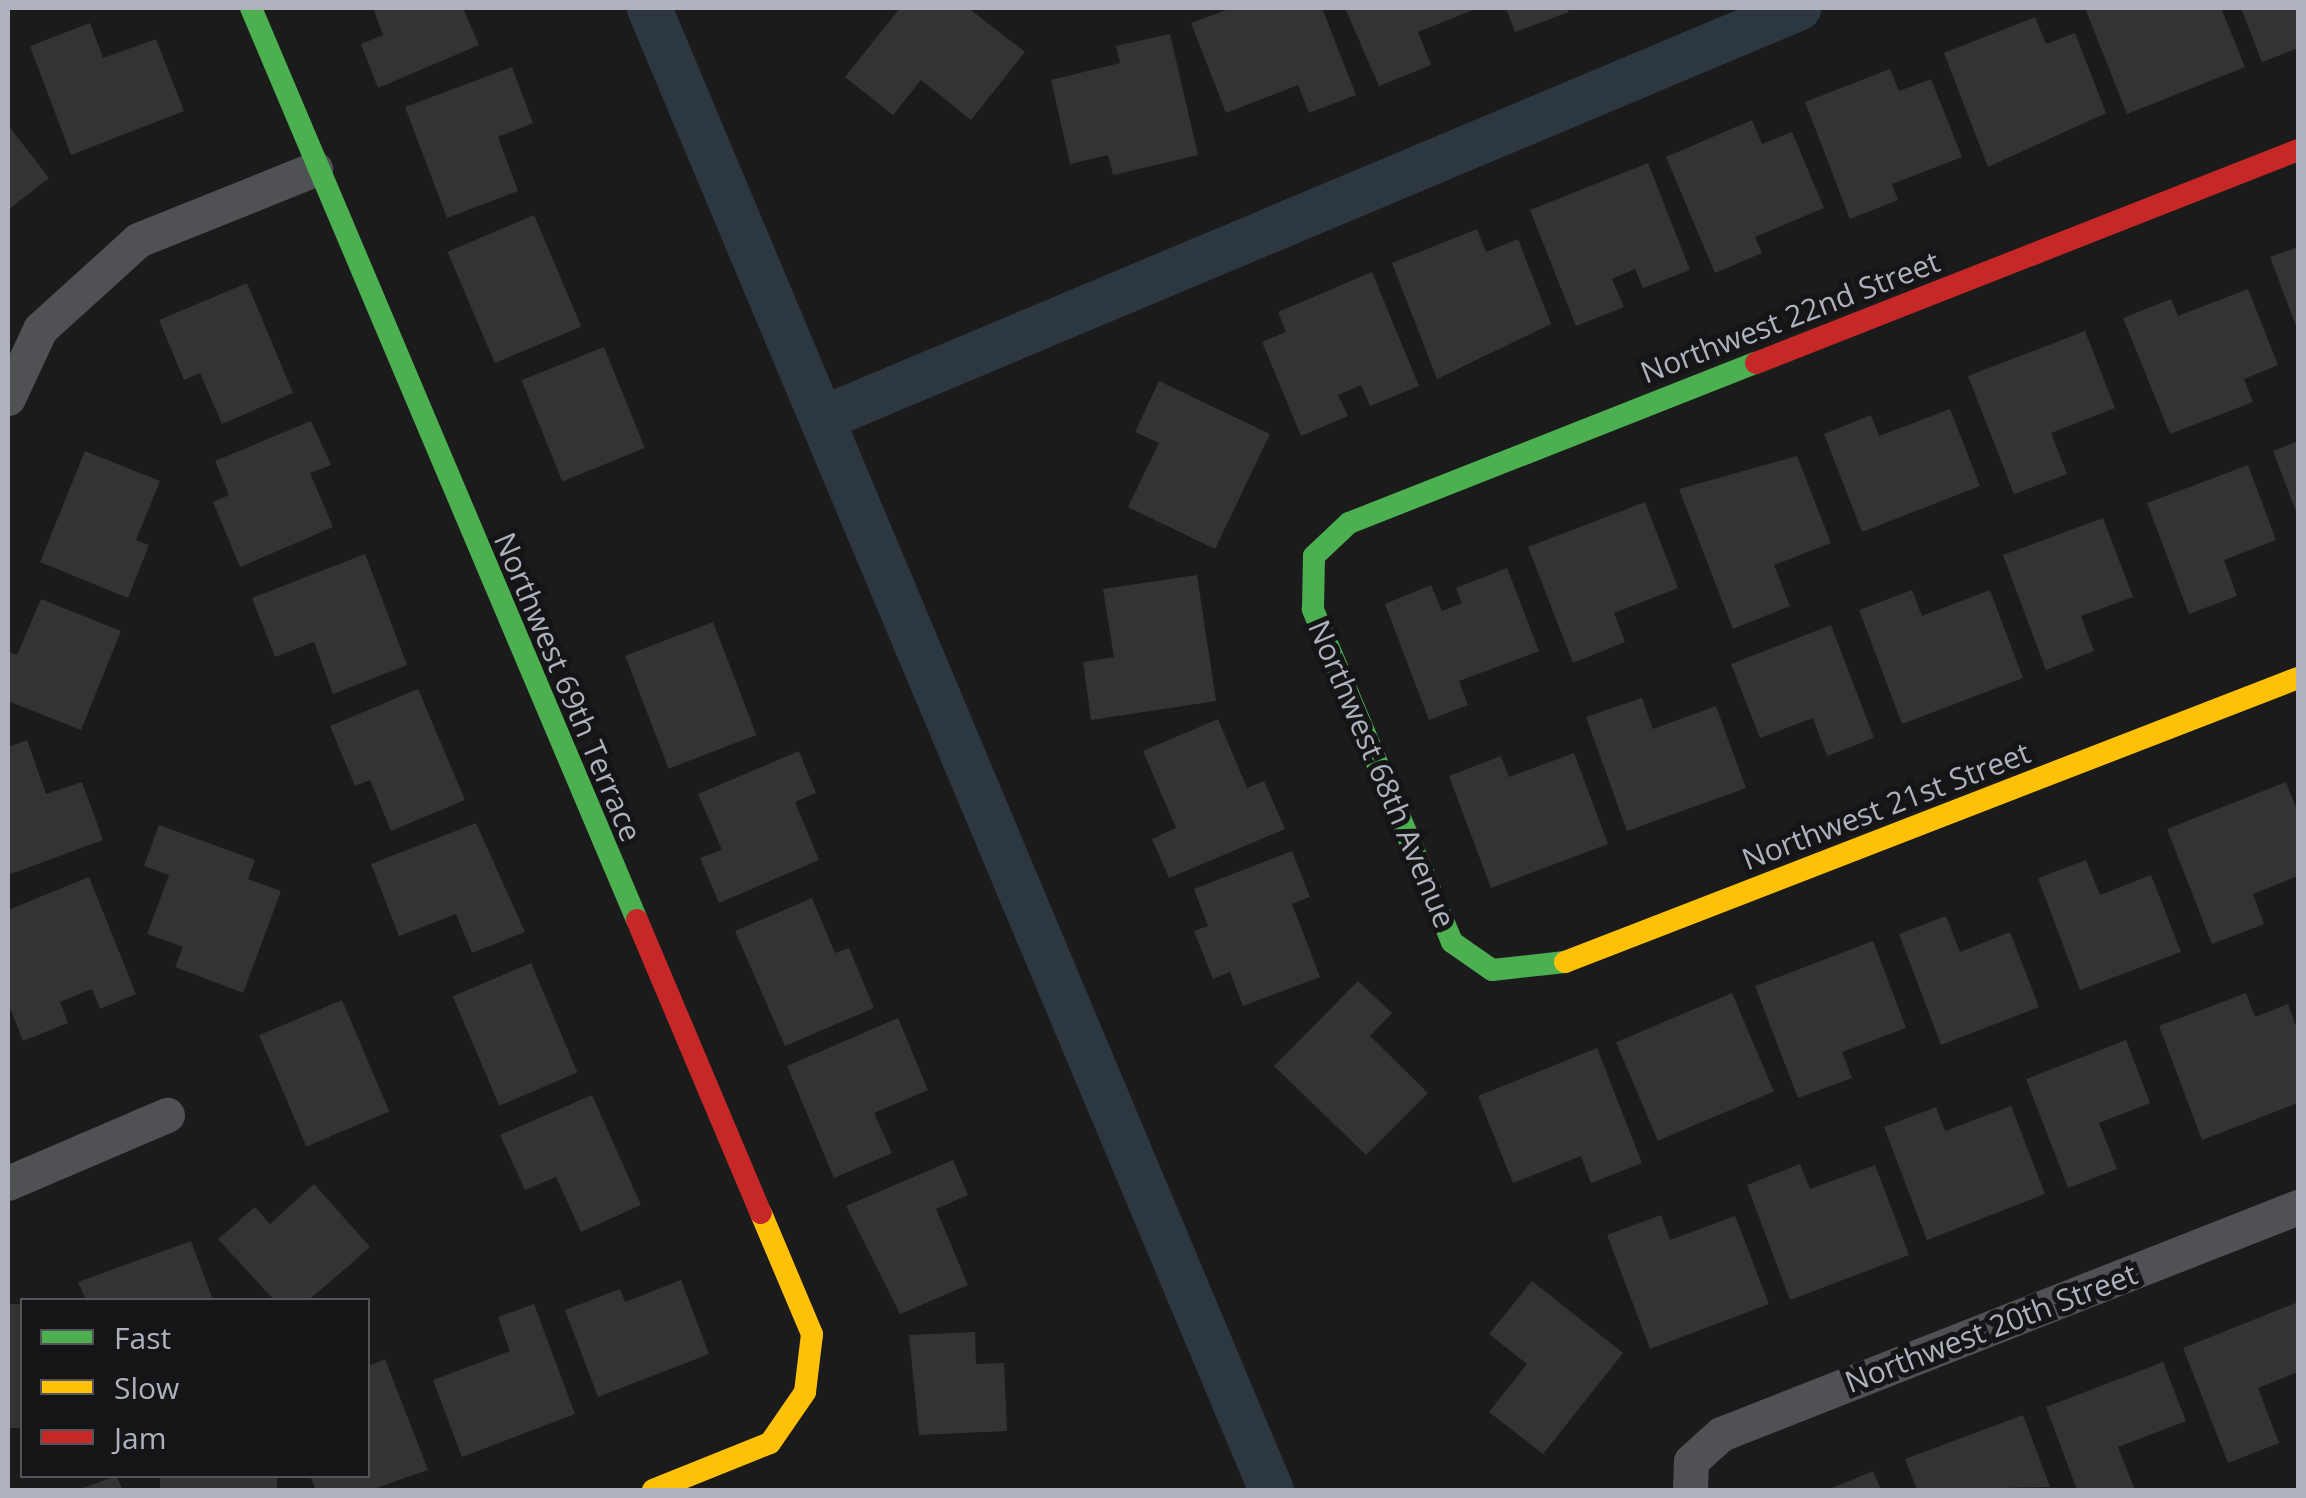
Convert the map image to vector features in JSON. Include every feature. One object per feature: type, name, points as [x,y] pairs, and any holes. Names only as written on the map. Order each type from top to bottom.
[{"type":"street","name":"Northwest 69th Terrace","points":[[251,8],[315,169],[812,1334],[805,1392],[770,1444],[659,1490]]},
{"type":"street","name":"Northwest 22nd Street","points":[[1314,556],[1349,523],[2298,150]]},
{"type":"street","points":[[8,398],[40,328],[138,240],[315,169]]},
{"type":"street","name":"Northwest 68th Avenue","points":[[1314,556],[1313,608],[1452,942],[1492,970]]},
{"type":"street","name":"Northwest 21st Street","points":[[1492,970],[1548,969],[2298,678]]},
{"type":"street","points":[[8,1183],[167,1116]]},
{"type":"street","name":"Northwest 20th Street","points":[[1690,1476],[1722,1434],[2298,1206]]},
{"type":"building","points":[[373,8],[463,8],[479,45],[378,88],[361,44],[383,35]]},
{"type":"building","points":[[900,8],[968,8],[1025,52],[971,120],[921,80],[893,115],[845,77]]},
{"type":"building","points":[[1232,8],[1322,8],[1356,95],[1309,113],[1298,85],[1226,113],[1191,23]]},
{"type":"building","points":[[1345,8],[1478,8],[1418,32],[1431,65],[1379,86]]},
{"type":"building","points":[[1506,8],[1567,8],[1569,12],[1515,32]]},
{"type":"building","points":[[2085,8],[2221,8],[2245,67],[2127,114]]},
{"type":"building","points":[[2241,8],[2298,8],[2298,48],[2262,62]]},
{"type":"building","points":[[2035,17],[2046,44],[2075,33],[2106,113],[1988,167],[1944,53]]},
{"type":"building","points":[[90,23],[103,58],[156,39],[184,111],[71,155],[30,46]]},
{"type":"building","points":[[1170,34],[1198,155],[1113,175],[1108,155],[1070,164],[1051,80],[1120,63],[1116,46]]},
{"type":"building","points":[[512,67],[533,123],[498,137],[518,191],[447,218],[405,107]]},
{"type":"building","points":[[1890,69],[1899,91],[1931,79],[1962,157],[1892,184],[1898,200],[1850,219],[1805,102]]},
{"type":"building","points":[[1752,120],[1762,144],[1792,132],[1824,208],[1755,237],[1762,253],[1715,273],[1666,157]]},
{"type":"building","points":[[8,125],[49,178],[8,210]]},
{"type":"building","points":[[1648,163],[1690,270],[1643,288],[1635,269],[1612,279],[1624,307],[1576,326],[1530,210]]},
{"type":"building","points":[[534,215],[581,326],[495,363],[447,252]]},
{"type":"building","points":[[1477,229],[1486,252],[1518,239],[1551,324],[1437,379],[1392,263]]},
{"type":"building","points":[[2298,247],[2298,331],[2270,257]]},
{"type":"building","points":[[1372,272],[1419,386],[1370,406],[1361,385],[1338,395],[1348,416],[1301,436],[1262,342],[1286,332],[1278,312]]},
{"type":"building","points":[[247,283],[293,393],[222,424],[200,373],[184,380],[159,320]]},
{"type":"building","points":[[2248,289],[2278,365],[2244,379],[2253,402],[2170,434],[2123,318],[2171,299],[2178,316]]},
{"type":"building","points":[[2085,331],[2115,408],[2051,433],[2067,474],[2014,494],[1968,376]]},
{"type":"building","points":[[604,347],[645,448],[562,481],[521,380]]},
{"type":"building","points":[[1159,381],[1270,434],[1215,549],[1128,507],[1159,443],[1135,432]]},
{"type":"building","points":[[1950,409],[1980,486],[1862,532],[1824,434],[1871,415],[1879,436]]},
{"type":"building","points":[[311,421],[331,465],[310,473],[333,527],[240,567],[213,502],[229,495],[215,461]]},
{"type":"building","points":[[2298,441],[2298,517],[2273,451]]},
{"type":"building","points":[[85,451],[160,481],[136,540],[149,545],[128,598],[40,562]]},
{"type":"building","points":[[1797,456],[1831,543],[1774,565],[1790,606],[1733,629],[1679,489]]},
{"type":"building","points":[[2248,465],[2276,540],[2224,560],[2237,596],[2189,614],[2147,503]]},
{"type":"building","points":[[1645,502],[1678,588],[1614,613],[1625,642],[1573,663],[1528,547]]},
{"type":"building","points":[[2103,518],[2133,597],[2081,616],[2094,651],[2046,670],[2003,555]]},
{"type":"building","points":[[365,554],[407,665],[333,694],[314,642],[275,657],[252,598]]},
{"type":"building","points":[[1507,568],[1539,651],[1459,681],[1468,705],[1429,720],[1385,604],[1431,585],[1442,611],[1462,603],[1456,588]]},
{"type":"building","points":[[1197,575],[1216,701],[1091,720],[1083,662],[1114,657],[1103,589]]},
{"type":"building","points":[[1912,590],[1922,616],[1990,590],[2023,678],[1902,724],[1859,610]]},
{"type":"building","points":[[41,599],[121,631],[81,730],[8,701],[8,652],[17,655]]},
{"type":"building","points":[[713,622],[756,735],[669,769],[625,656]]},
{"type":"building","points":[[1831,625],[1874,738],[1827,756],[1813,718],[1760,738],[1731,664]]},
{"type":"building","points":[[418,689],[465,800],[391,831],[370,780],[355,786],[330,726]]},
{"type":"building","points":[[1642,698],[1653,729],[1716,706],[1746,788],[1627,831],[1586,717]]},
{"type":"building","points":[[1218,719],[1247,788],[1264,781],[1285,829],[1169,878],[1152,839],[1176,828],[1143,751]]},
{"type":"building","points":[[27,740],[46,794],[82,782],[103,840],[8,875],[8,747]]},
{"type":"building","points":[[799,751],[816,793],[795,802],[819,860],[719,903],[700,858],[722,850],[698,794]]},
{"type":"building","points":[[1574,753],[1608,844],[1491,888],[1449,776],[1501,756],[1509,777]]},
{"type":"building","points":[[2286,782],[2298,813],[2298,876],[2253,894],[2264,924],[2212,944],[2167,829]]},
{"type":"building","points":[[476,823],[525,932],[472,953],[456,914],[399,936],[371,864]]},
{"type":"building","points":[[159,825],[255,860],[248,879],[281,891],[243,993],[175,967],[183,947],[147,934],[169,875],[144,866]]},
{"type":"building","points":[[1292,851],[1310,897],[1292,904],[1320,977],[1243,1006],[1230,972],[1213,979],[1194,931],[1208,926],[1194,889]]},
{"type":"building","points":[[2086,860],[2100,895],[2151,875],[2181,952],[2080,990],[2038,878]]},
{"type":"building","points":[[89,877],[136,994],[100,1009],[92,989],[60,1002],[68,1023],[23,1041],[8,1003],[8,910]]},
{"type":"building","points":[[812,898],[835,953],[849,948],[874,1008],[785,1046],[735,931]]},
{"type":"building","points":[[1946,916],[1960,952],[2010,932],[2039,1007],[1941,1045],[1899,934]]},
{"type":"building","points":[[1873,941],[1906,1028],[1842,1052],[1852,1078],[1798,1098],[1755,986]]},
{"type":"building","points":[[531,963],[577,1073],[499,1106],[453,996]]},
{"type":"building","points":[[1358,981],[1392,1013],[1370,1036],[1428,1093],[1366,1155],[1274,1066]]},
{"type":"building","points":[[1732,993],[1774,1091],[1658,1141],[1616,1042]]},
{"type":"building","points":[[2246,993],[2255,1017],[2288,1004],[2298,1032],[2298,1103],[2202,1140],[2159,1026]]},
{"type":"building","points":[[342,1000],[389,1111],[306,1147],[259,1035]]},
{"type":"building","points":[[898,1018],[928,1090],[874,1113],[892,1153],[834,1178],[787,1066]]},
{"type":"building","points":[[2126,1040],[2150,1103],[2099,1123],[2117,1169],[2068,1188],[2026,1079]]},
{"type":"building","points":[[1597,1048],[1642,1163],[1591,1183],[1581,1156],[1513,1183],[1478,1096]]},
{"type":"building","points":[[592,1095],[641,1205],[581,1232],[556,1177],[525,1190],[500,1135]]},
{"type":"building","points":[[2011,1106],[2045,1194],[1927,1240],[1884,1127],[1936,1107],[1945,1131]]},
{"type":"building","points":[[953,1160],[968,1195],[936,1209],[968,1285],[900,1314],[846,1206]]},
{"type":"building","points":[[1800,1164],[1810,1189],[1875,1165],[1909,1255],[1790,1300],[1747,1185]]},
{"type":"building","points":[[314,1184],[370,1247],[311,1298],[272,1298],[218,1239],[255,1207],[270,1224]]},
{"type":"building","points":[[1661,1215],[1670,1240],[1735,1216],[1769,1304],[1650,1349],[1607,1235]]},
{"type":"building","points":[[191,1241],[212,1298],[85,1298],[78,1282]]},
{"type":"building","points":[[681,1280],[709,1354],[598,1397],[565,1310],[620,1289],[625,1302]]},
{"type":"building","points":[[1532,1281],[1623,1353],[1543,1454],[1489,1412],[1527,1364],[1489,1334]]},
{"type":"building","points":[[2298,1302],[2298,1372],[2258,1388],[2279,1443],[2228,1463],[2183,1348]]},
{"type":"building","points":[[8,1304],[20,1304],[20,1428],[8,1428]]},
{"type":"building","points":[[534,1304],[575,1414],[462,1457],[433,1380],[510,1351],[498,1317]]},
{"type":"building","points":[[975,1332],[976,1364],[1004,1363],[1007,1431],[919,1435],[909,1335]]},
{"type":"building","points":[[385,1359],[428,1470],[370,1490],[316,1490],[311,1478],[370,1478],[370,1365]]},
{"type":"building","points":[[2163,1362],[2186,1421],[2118,1447],[2135,1490],[2077,1490],[2046,1407]]},
{"type":"building","points":[[2023,1415],[2050,1487],[1917,1490],[1905,1459]]},
{"type":"building","points":[[1873,1471],[1881,1490],[1827,1490]]},
{"type":"building","points":[[117,1478],[123,1490],[77,1490]]},
{"type":"building","points":[[160,1478],[277,1478],[277,1490],[160,1490]]},
{"type":"waterway","points":[[649,8],[1271,1490]]},
{"type":"waterway","points":[[822,418],[1798,8]]},
{"type":"traffic: fast","points":[[251,8],[637,920]]},
{"type":"traffic: fast","points":[[1565,962],[1492,970],[1452,942],[1313,609],[1314,556],[1349,523],[1756,363]]},
{"type":"traffic: slow","points":[[1565,962],[2298,678]]},
{"type":"traffic: slow","points":[[653,1490],[770,1443],[805,1392],[812,1334],[761,1213]]},
{"type":"traffic: jam","points":[[1756,363],[2298,150]]},
{"type":"traffic: jam","points":[[637,920],[761,1213]]}]
